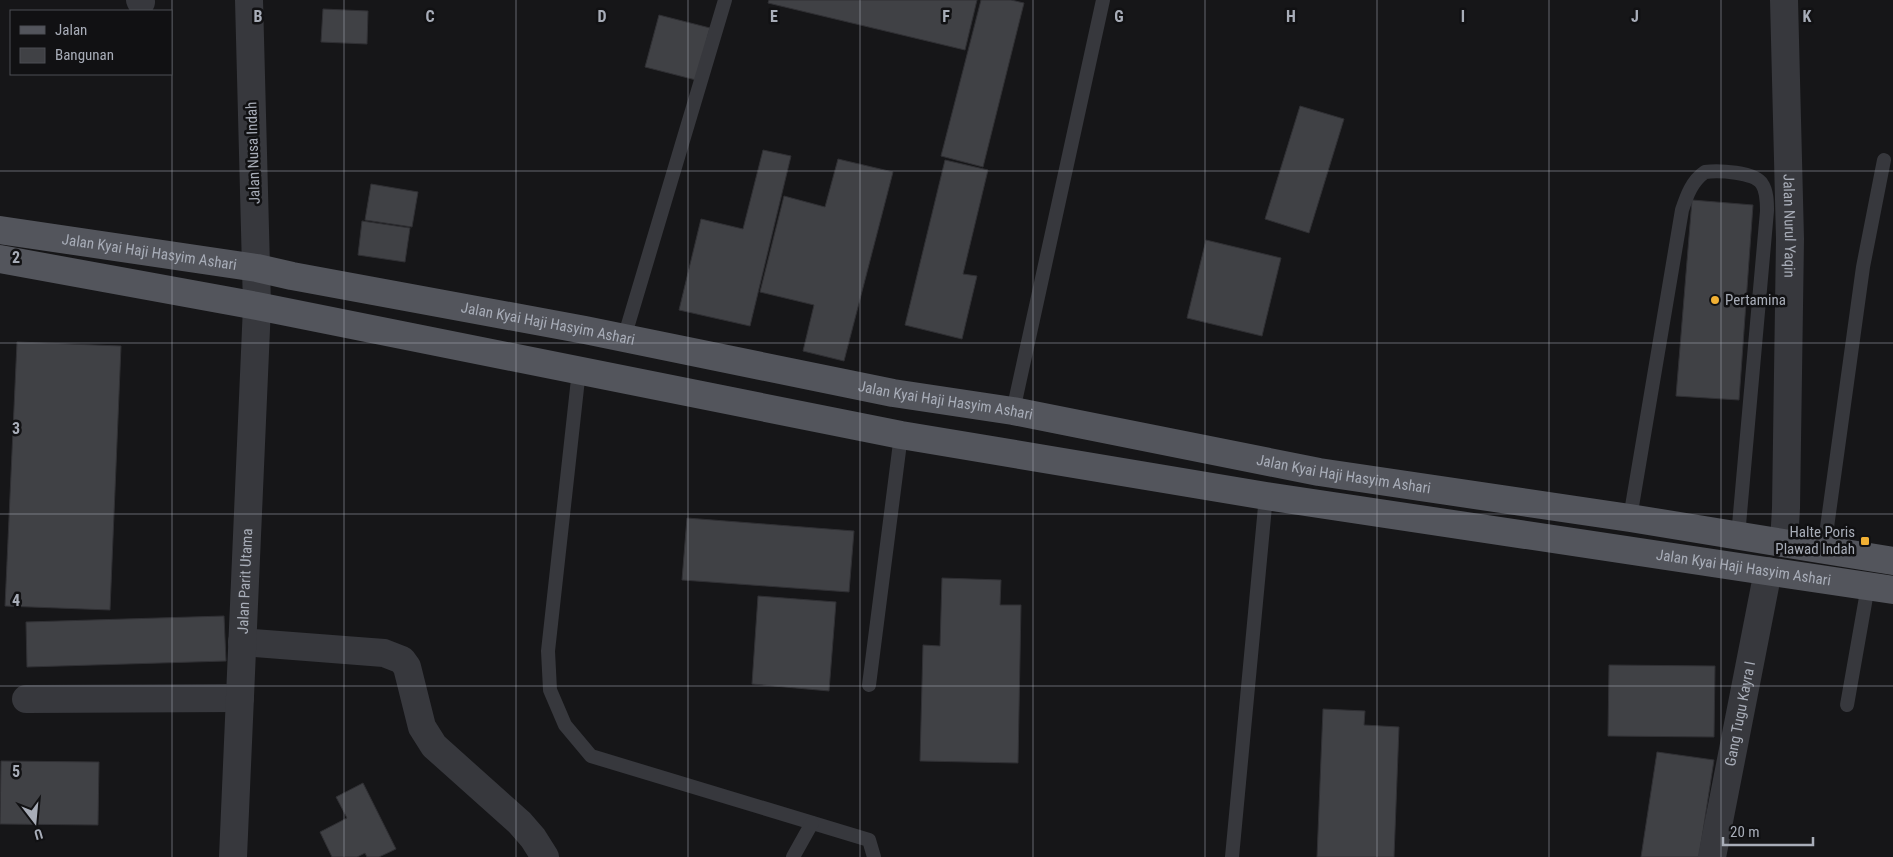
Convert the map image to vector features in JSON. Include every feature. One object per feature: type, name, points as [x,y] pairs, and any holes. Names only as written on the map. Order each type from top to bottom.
[{"type":"main road","name":"Jalan Kyai Haji Hasyim Ashari","points":[[0,230],[257,268],[624,338],[893,393],[1013,411],[1320,472],[1630,518],[1893,561]]},
{"type":"main road","name":"Jalan Kyai Haji Hasyim Ashari","points":[[0,259],[257,306],[901,434],[1266,496],[1881,588]]},
{"type":"main road","points":[[1628,550],[1630,518]]},
{"type":"street","name":"Jalan Nusa Indah","points":[[249,0],[257,306]]},
{"type":"street","name":"Jalan Nurul Yaqin","points":[[1784,0],[1790,239],[1784,543]]},
{"type":"street","name":"Jalan Parit Utama","points":[[233,857],[257,306]]},
{"type":"street","name":"Gang Tugu Kayra I","points":[[1712,857],[1768,571]]},
{"type":"street","points":[[242,642],[384,652],[402,660],[410,675],[419,717],[427,736],[440,753],[520,823],[533,838],[545,857]]},
{"type":"street","points":[[26,699],[240,698]]},
{"type":"lane","points":[[624,338],[725,0]]},
{"type":"lane","points":[[1013,411],[1103,0]]},
{"type":"lane","points":[[1824,549],[1863,267],[1884,160]]},
{"type":"lane","points":[[1630,518],[1686,197],[1694,182],[1705,172],[1743,174],[1756,177],[1762,184],[1766,196],[1767,212],[1738,536]]},
{"type":"lane","points":[[579,370],[548,651],[550,690],[565,725],[591,756],[869,840],[874,857]]},
{"type":"lane","points":[[869,685],[901,434]]},
{"type":"lane","points":[[1232,857],[1266,496]]},
{"type":"lane","points":[[1847,706],[1881,588]]},
{"type":"lane","points":[[793,857],[812,823]]},
{"type":"building","points":[[769,0],[977,0],[965,50],[768,3]]},
{"type":"building","points":[[981,0],[1011,0],[1024,3],[983,167],[941,156]]},
{"type":"building","points":[[323,9],[368,11],[367,44],[321,42]]},
{"type":"building","points":[[659,15],[710,28],[696,80],[645,67]]},
{"type":"building","points":[[1300,106],[1344,119],[1309,233],[1265,219]]},
{"type":"building","points":[[763,150],[791,156],[750,326],[679,310],[701,219],[743,229]]},
{"type":"building","points":[[838,159],[893,172],[844,361],[803,351],[814,305],[760,292],[784,196],[825,207]]},
{"type":"building","points":[[945,160],[988,170],[963,274],[977,276],[962,339],[905,325]]},
{"type":"building","points":[[371,184],[418,192],[412,227],[365,220]]},
{"type":"building","name":"Pertamina","points":[[1692,200],[1753,205],[1739,400],[1676,396]]},
{"type":"building","points":[[362,221],[410,228],[405,262],[358,255]]},
{"type":"building","points":[[1206,240],[1281,258],[1262,336],[1187,318]]},
{"type":"building","points":[[17,342],[121,346],[110,610],[5,606]]},
{"type":"building","points":[[687,518],[854,531],[849,592],[682,580]]},
{"type":"building","points":[[942,578],[1001,580],[1000,605],[1021,605],[1018,763],[920,761],[923,645],[940,646]]},
{"type":"building","points":[[758,596],[836,602],[829,691],[752,684]]},
{"type":"building","points":[[224,616],[226,661],[27,667],[26,622]]},
{"type":"building","points":[[1609,665],[1715,666],[1714,737],[1608,736]]},
{"type":"building","points":[[1323,709],[1365,711],[1364,725],[1399,727],[1394,857],[1317,857]]},
{"type":"building","points":[[1657,752],[1714,760],[1699,857],[1641,857]]},
{"type":"building","points":[[1,761],[99,762],[98,825],[0,824]]},
{"type":"building","points":[[363,783],[396,849],[379,857],[367,857],[365,853],[357,857],[332,857],[320,832],[347,818],[336,797]]},
{"type":"place","name":"Pertamina","points":[[1715,300]]},
{"type":"place","name":"Halte Poris Plawad Indah","points":[[1865,541]]}]
